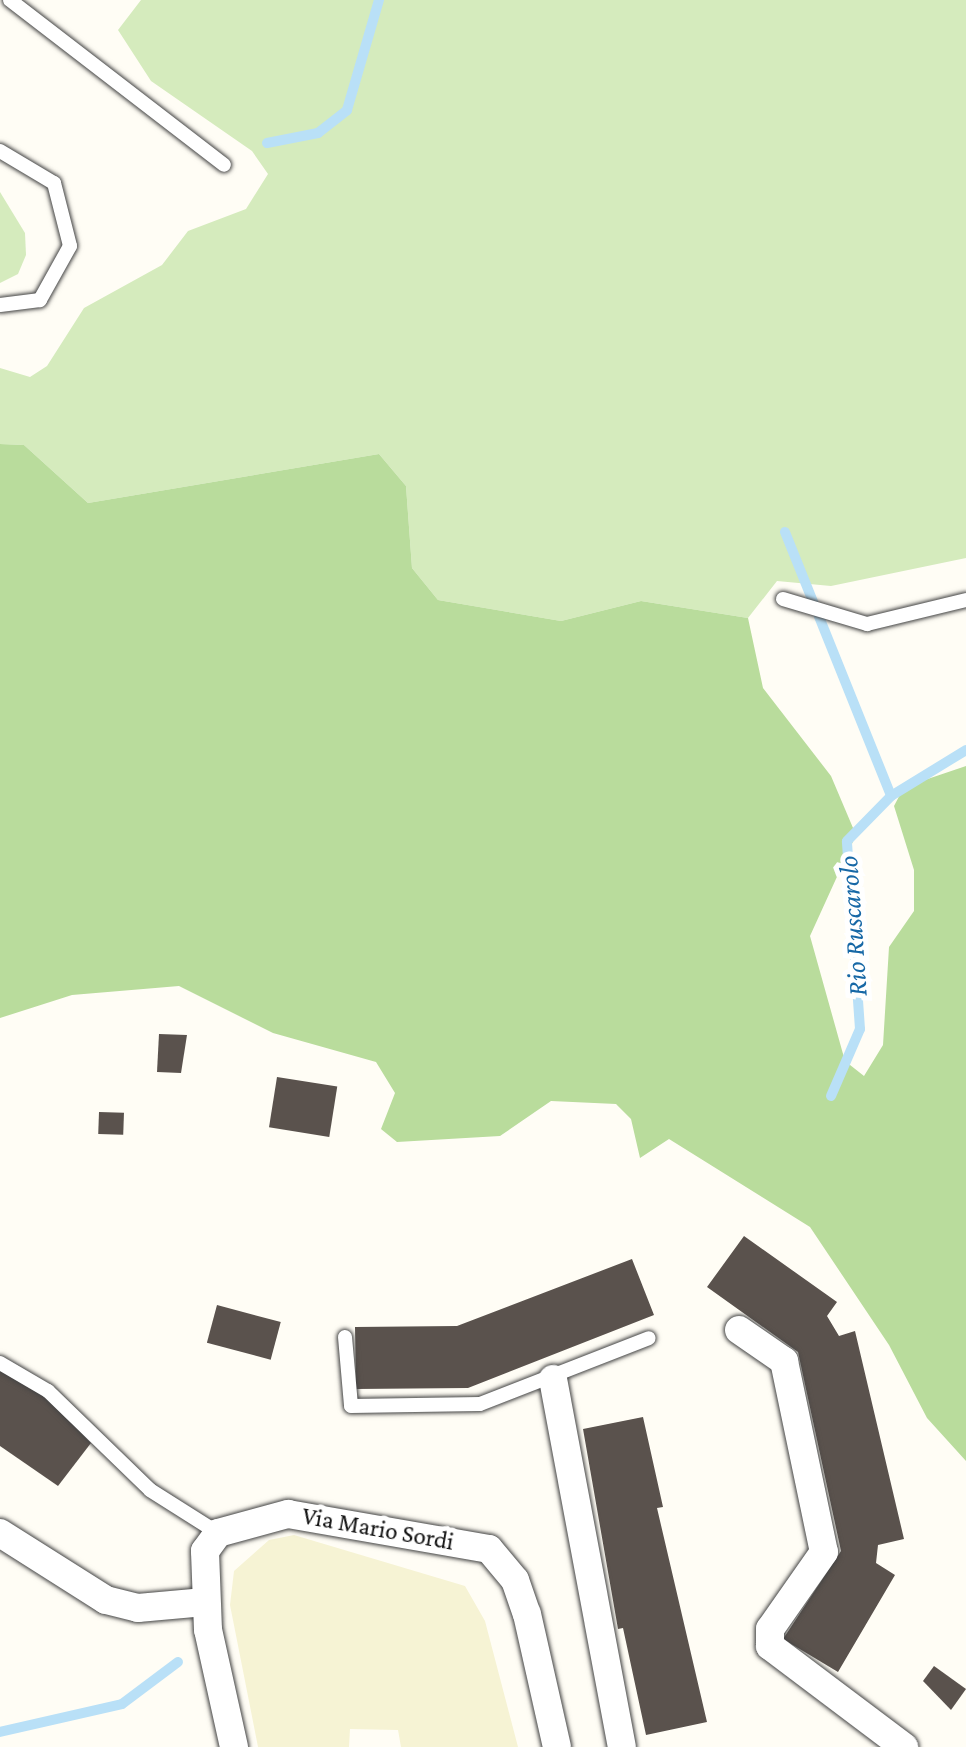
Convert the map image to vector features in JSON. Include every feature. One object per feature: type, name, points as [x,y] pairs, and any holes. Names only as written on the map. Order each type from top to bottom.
[{"type":"street","points":[[739,1330],[784,1361],[824,1552],[770,1629],[770,1646],[904,1747]]},
{"type":"street","points":[[553,1379],[622,1747]]},
{"type":"street","name":"Via Mario Sordi","points":[[218,1533],[288,1514],[490,1549],[515,1580],[527,1614],[557,1747]]},
{"type":"street","points":[[0,1533],[106,1600],[138,1608],[205,1602]]},
{"type":"street","points":[[218,1533],[205,1551],[205,1602],[234,1747]]},
{"type":"lane","points":[[10,0],[224,164]]},
{"type":"lane","points":[[0,151],[54,183],[70,246],[40,300],[0,305]]},
{"type":"lane","points":[[783,599],[866,624],[966,600]]},
{"type":"lane","points":[[346,1338],[351,1406],[480,1404],[553,1379],[649,1338]]},
{"type":"lane","points":[[0,1364],[48,1391],[150,1490],[218,1533]]},
{"type":"shaded area","points":[[294,1535],[465,1586],[485,1621],[518,1747],[401,1747],[398,1730],[350,1729],[349,1747],[258,1747],[230,1605],[234,1571],[269,1540]]},
{"type":"green space","points":[[141,0],[966,0],[966,558],[831,586],[777,581],[748,618],[641,601],[561,621],[438,600],[412,568],[406,486],[379,454],[88,503],[24,445],[0,444],[0,368],[30,377],[47,366],[84,308],[162,265],[188,231],[246,209],[268,174],[252,151],[151,81],[118,30]]},
{"type":"green space","points":[[0,192],[25,233],[26,255],[18,274],[0,283]]},
{"type":"green space","points":[[0,444],[24,445],[88,503],[379,454],[406,486],[412,568],[438,600],[561,621],[641,601],[748,618],[763,688],[831,776],[856,835],[810,936],[845,1061],[864,1076],[883,1045],[889,947],[914,911],[914,870],[894,806],[904,787],[966,766],[966,1461],[927,1418],[889,1345],[810,1227],[669,1139],[640,1158],[631,1119],[616,1104],[551,1101],[500,1136],[397,1142],[381,1129],[395,1093],[376,1062],[273,1033],[179,986],[72,995],[0,1018]]},
{"type":"building","points":[[159,1034],[187,1035],[181,1073],[157,1072]]},
{"type":"building","points":[[277,1077],[337,1087],[329,1137],[269,1127]]},
{"type":"building","points":[[99,1112],[124,1113],[123,1135],[98,1134]]},
{"type":"building","points":[[744,1236],[837,1302],[827,1316],[839,1336],[855,1331],[904,1539],[878,1545],[876,1563],[895,1575],[838,1672],[783,1639],[841,1551],[798,1352],[707,1287]]},
{"type":"building","points":[[632,1259],[654,1315],[468,1388],[356,1389],[355,1327],[457,1326]]},
{"type":"building","points":[[217,1305],[281,1322],[271,1360],[207,1343]]},
{"type":"building","points":[[0,1368],[51,1401],[91,1443],[58,1486],[0,1446]]},
{"type":"building","points":[[643,1417],[663,1507],[657,1508],[707,1722],[646,1735],[623,1628],[618,1629],[583,1429]]},
{"type":"building","points":[[934,1666],[966,1689],[951,1710],[923,1681]]},
{"type":"waterway","points":[[267,143],[318,133],[347,110],[379,0]]},
{"type":"waterway","points":[[785,532],[891,796]]},
{"type":"waterway","name":"Rio Ruscarolo","points":[[831,1096],[860,1029],[847,841],[891,796],[966,750]]},
{"type":"waterway","name":"Rio Ruscarolo","points":[[0,1732],[122,1704],[178,1662]]}]
